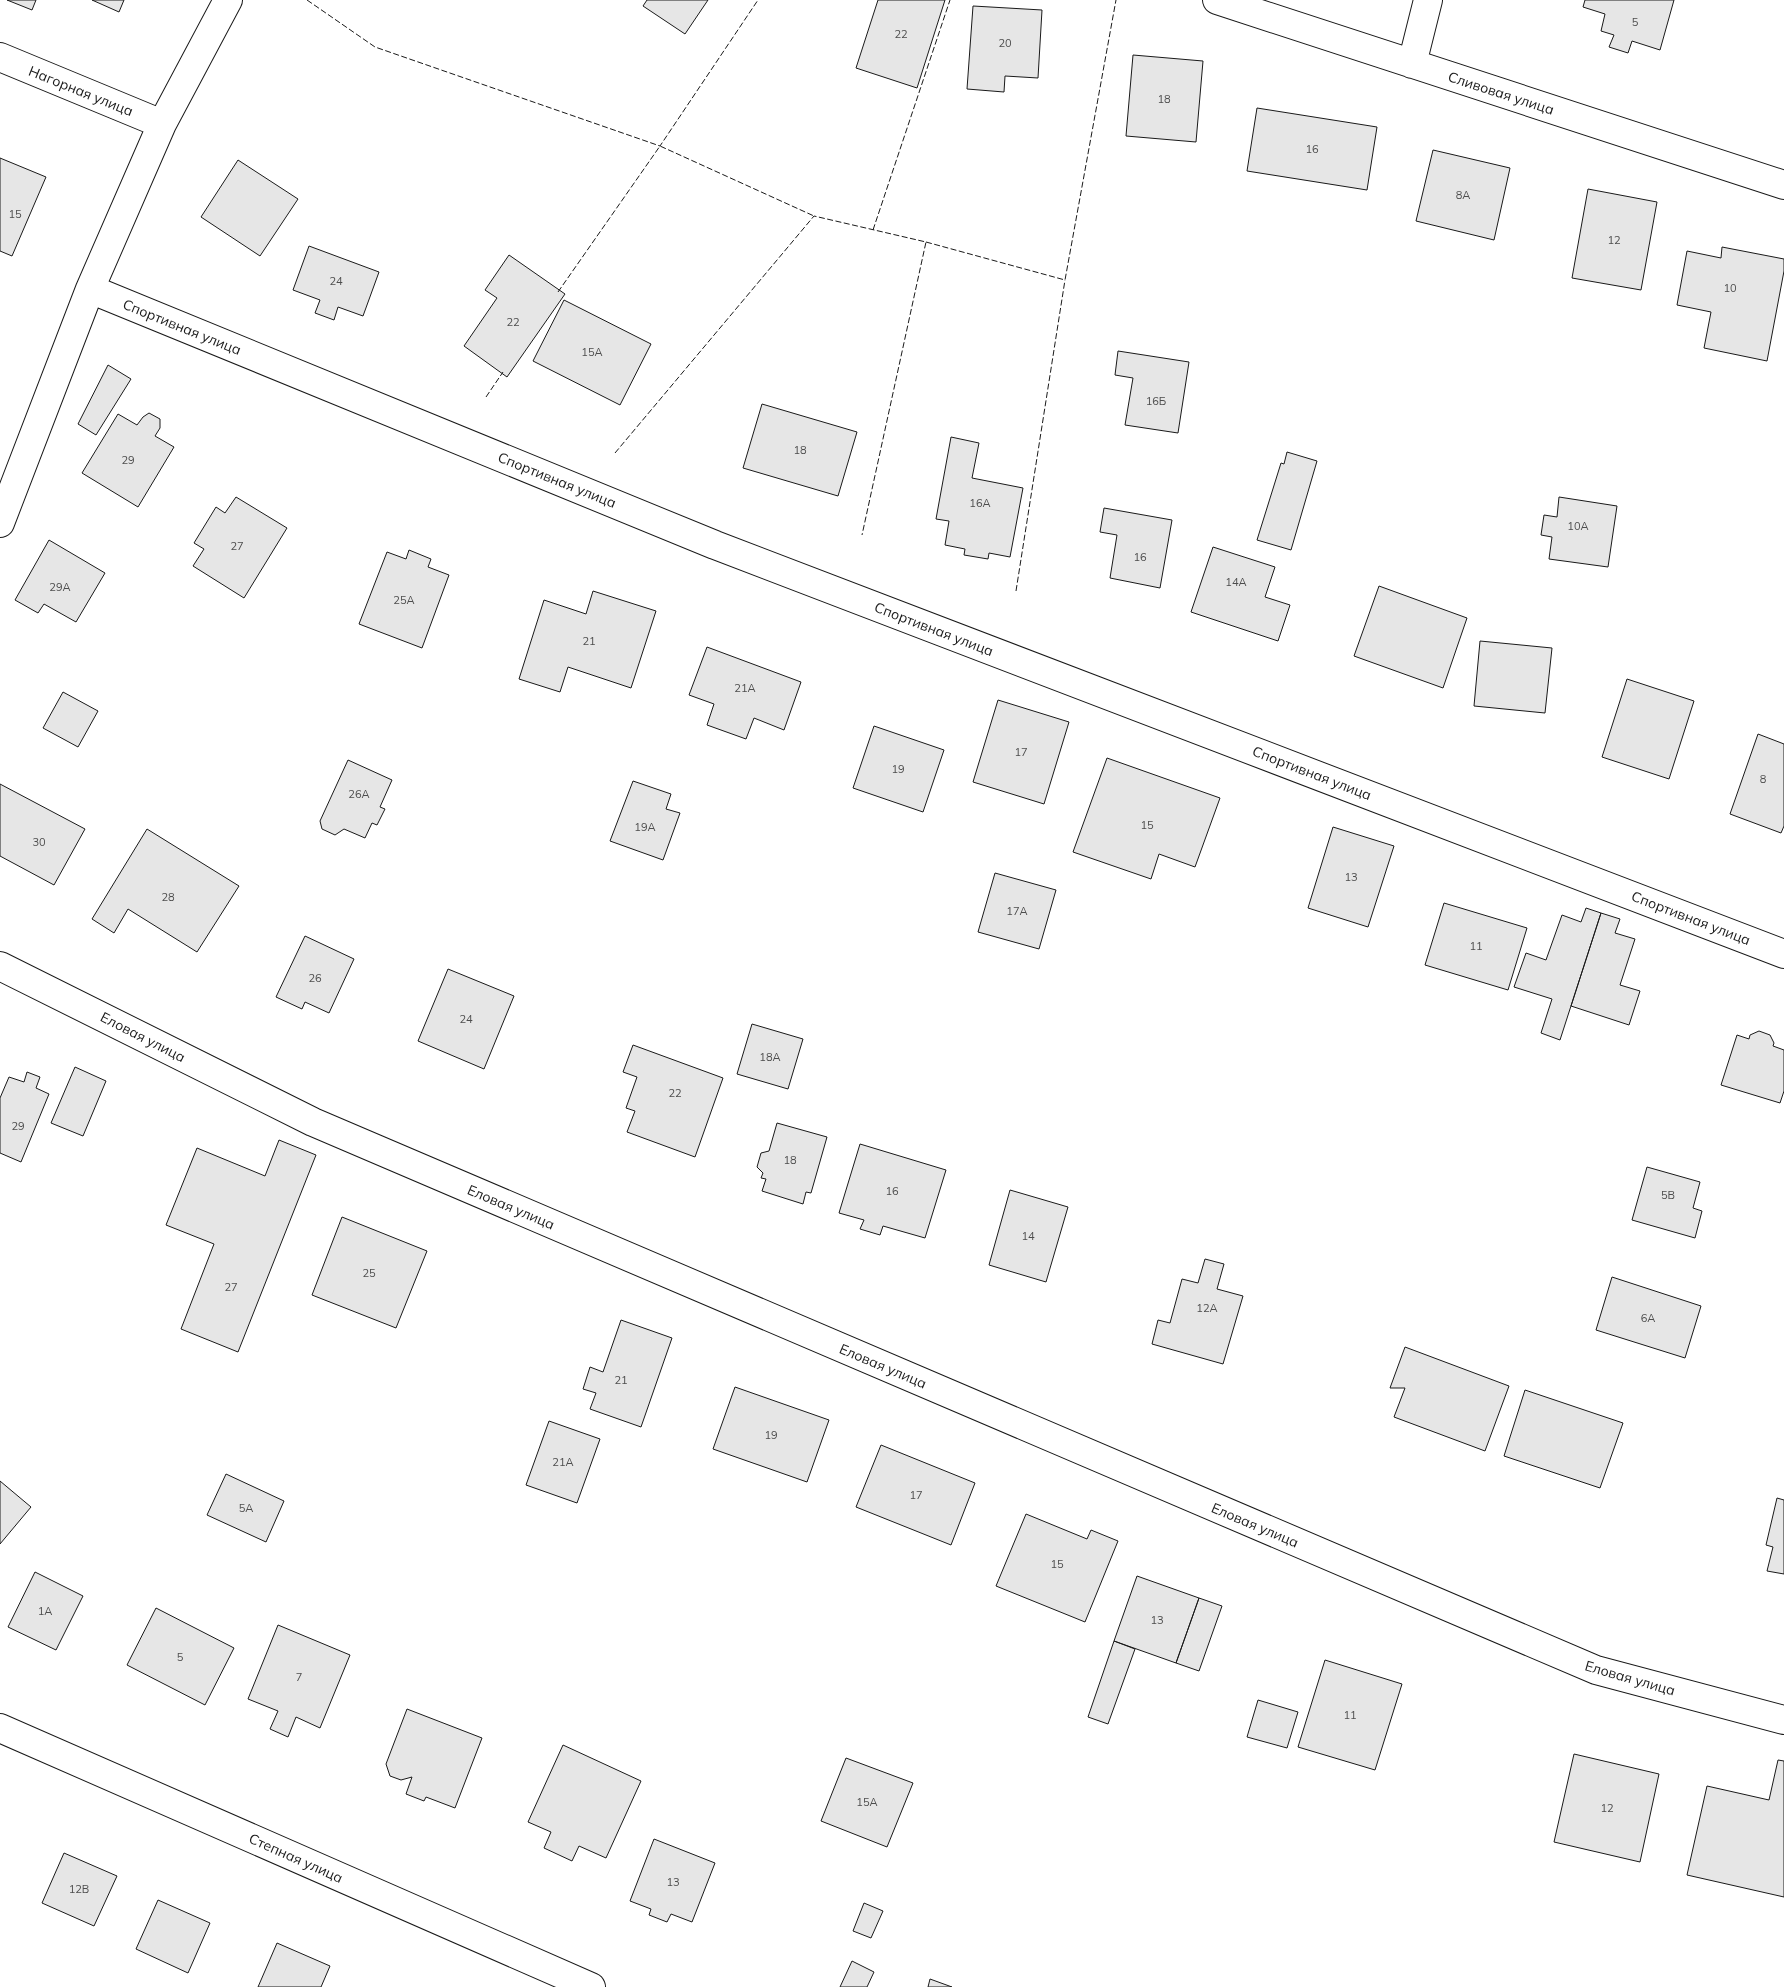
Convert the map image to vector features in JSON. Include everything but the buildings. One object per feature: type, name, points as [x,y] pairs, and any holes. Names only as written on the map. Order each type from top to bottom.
[{"type":"street","points":[[0,522],[90,289],[162,124],[228,0]]},
{"type":"street","name":"Сливовая улица","points":[[1218,0],[1784,185]]},
{"type":"street","points":[[1412,64],[1428,0]]},
{"type":"street","name":"Нагорная улица","points":[[0,57],[162,124]]},
{"type":"street","name":"Спортивная улица","points":[[90,289],[715,545],[1784,954]]},
{"type":"street","name":"Еловая улица","points":[[0,966],[313,1122],[1587,1666],[1784,1720]]},
{"type":"street","name":"Степная улица","points":[[0,1728],[591,1987]]},
{"type":"fence","points":[[307,0],[375,47],[660,146],[758,0]]},
{"type":"fence","points":[[873,230],[950,0]]},
{"type":"fence","points":[[926,242],[1065,280],[1116,0]]},
{"type":"fence","points":[[558,292],[660,146],[814,216]]},
{"type":"fence","points":[[615,453],[814,216],[926,242],[862,535]]},
{"type":"fence","points":[[1016,591],[1065,280]]},
{"type":"fence","points":[[486,397],[503,372]]}]
